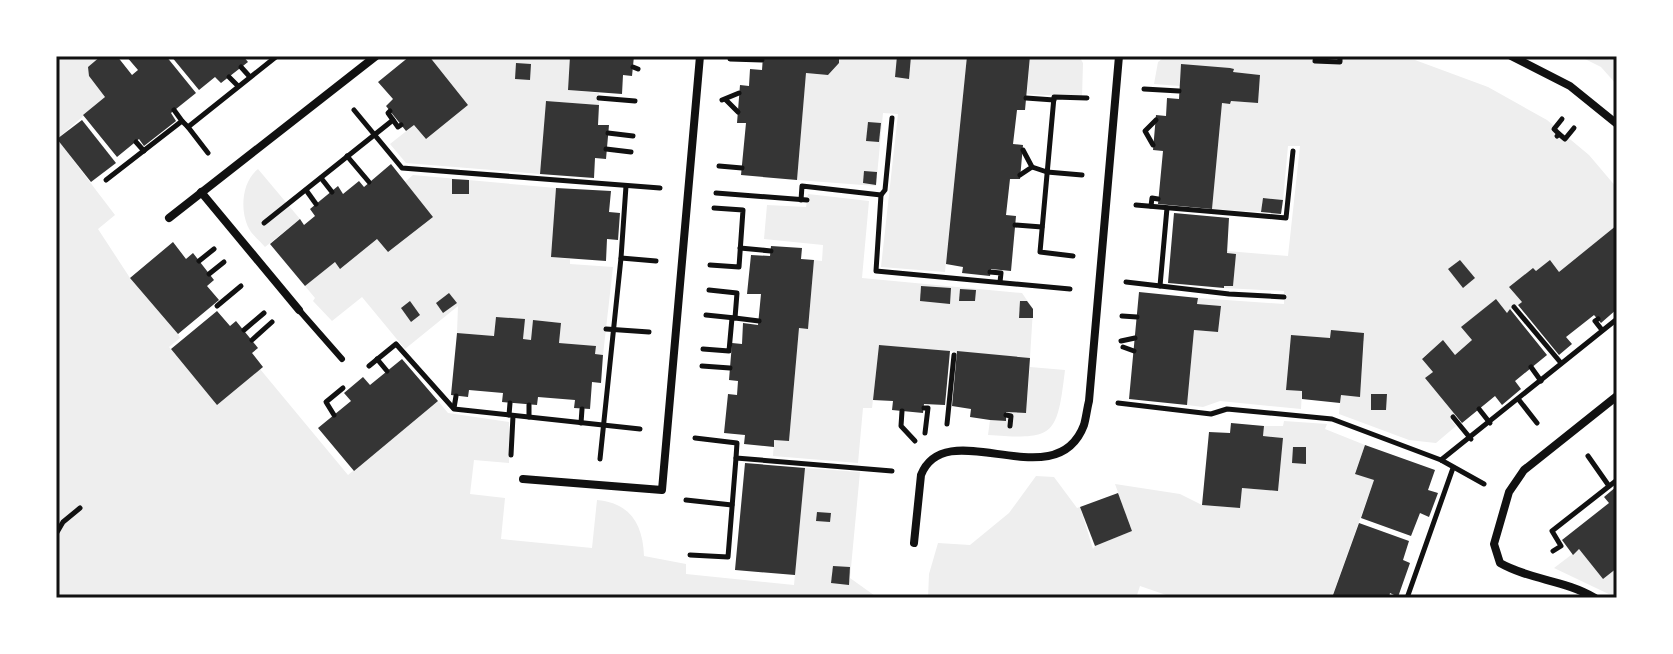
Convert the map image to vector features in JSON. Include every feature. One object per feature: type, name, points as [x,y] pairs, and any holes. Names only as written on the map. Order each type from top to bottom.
[{"type":"street","points":[[169,218],[376,56]]},
{"type":"street","points":[[523,479],[662,490],[700,56]]},
{"type":"street","points":[[914,543],[921,475],[925,466],[942,453],[962,451],[1036,458],[1052,456],[1076,439],[1083,426],[1089,401],[1119,56]]},
{"type":"street","points":[[1511,56],[1570,86],[1617,124]]},
{"type":"street","points":[[201,192],[299,310]]},
{"type":"street","points":[[1595,598],[1559,582],[1518,574],[1500,563],[1494,544],[1509,492],[1524,470],[1617,396]]},
{"type":"lane","points":[[299,310],[342,359]]},
{"type":"path","points":[[188,127],[277,56]]},
{"type":"path","points":[[1316,56],[1315,61],[1340,62],[1340,56]]},
{"type":"path","points":[[730,59],[762,60]]},
{"type":"path","points":[[241,67],[250,77]]},
{"type":"path","points":[[229,77],[238,86]]},
{"type":"path","points":[[1137,88],[1179,91]]},
{"type":"path","points":[[738,112],[726,100],[739,93]]},
{"type":"path","points":[[1079,256],[1040,252],[1054,97],[1087,98]]},
{"type":"path","points":[[599,98],[635,101]]},
{"type":"path","points":[[1026,98],[1054,100]]},
{"type":"path","points":[[348,103],[402,168],[667,189]]},
{"type":"path","points":[[174,110],[225,174]]},
{"type":"path","points":[[390,111],[388,113],[398,127],[401,125]]},
{"type":"path","points":[[892,118],[885,190],[881,195],[876,271],[1077,290]]},
{"type":"path","points":[[1562,119],[1554,129],[1558,135],[1565,139],[1574,128]]},
{"type":"path","points":[[241,240],[393,120]]},
{"type":"path","points":[[1153,145],[1145,131],[1156,120]]},
{"type":"path","points":[[106,180],[182,121]]},
{"type":"path","points":[[608,133],[633,136]]},
{"type":"path","points":[[136,142],[144,151]]},
{"type":"path","points":[[606,149],[631,152]]},
{"type":"path","points":[[1023,150],[1032,167],[1047,172],[1086,175]]},
{"type":"path","points":[[1123,204],[1286,218],[1293,151]]},
{"type":"path","points":[[347,156],[369,182]]},
{"type":"path","points":[[1020,175],[1032,167]]},
{"type":"path","points":[[321,178],[332,192]]},
{"type":"path","points":[[597,485],[626,186]]},
{"type":"path","points":[[709,193],[804,200],[802,186],[881,195]]},
{"type":"path","points":[[306,190],[316,204]]},
{"type":"path","points":[[1151,206],[1152,198],[1158,199]]},
{"type":"path","points":[[682,263],[739,267],[743,210],[686,206]]},
{"type":"path","points":[[1160,286],[1167,254],[1167,208]]},
{"type":"path","points":[[1015,225],[1042,227]]},
{"type":"path","points":[[740,248],[771,251]]},
{"type":"path","points":[[199,261],[205,256]]},
{"type":"path","points":[[990,272],[1001,273],[1000,282]]},
{"type":"path","points":[[217,306],[251,278]]},
{"type":"path","points":[[1120,282],[1284,297]]},
{"type":"path","points":[[675,346],[730,351],[737,293],[679,288]]},
{"type":"path","points":[[1514,307],[1561,363]]},
{"type":"path","points":[[677,313],[759,321]]},
{"type":"path","points":[[1598,319],[1595,321],[1602,330]]},
{"type":"path","points":[[1441,460],[1617,319]]},
{"type":"path","points":[[244,330],[251,325]]},
{"type":"path","points":[[610,330],[676,335]]},
{"type":"path","points":[[367,368],[396,344],[454,409],[653,430]]},
{"type":"path","points":[[946,430],[954,352]]},
{"type":"path","points":[[1562,352],[1567,359]]},
{"type":"path","points":[[377,359],[387,371]]},
{"type":"path","points":[[1531,367],[1541,381]]},
{"type":"path","points":[[334,415],[326,402],[347,385]]},
{"type":"path","points":[[454,409],[456,396]]},
{"type":"path","points":[[1519,396],[1545,432]]},
{"type":"path","points":[[1108,402],[1211,414],[1227,409],[1332,419],[1441,460],[1490,487]]},
{"type":"path","points":[[509,415],[510,403]]},
{"type":"path","points":[[529,405],[529,417]]},
{"type":"path","points":[[924,408],[928,408],[926,428]]},
{"type":"path","points":[[581,423],[582,409]]},
{"type":"path","points":[[1479,409],[1490,423]]},
{"type":"path","points":[[901,426],[902,411]]},
{"type":"path","points":[[1006,415],[1011,416],[1010,424]]},
{"type":"path","points":[[1453,417],[1471,439]]},
{"type":"path","points":[[686,437],[737,443]]},
{"type":"path","points":[[690,555],[728,557],[737,443],[738,438],[744,439]]},
{"type":"path","points":[[1585,452],[1609,486]]},
{"type":"path","points":[[736,458],[921,475]]},
{"type":"path","points":[[1407,598],[1453,468]]},
{"type":"path","points":[[1549,554],[1563,545],[1552,531],[1617,480]]},
{"type":"path","points":[[733,486],[743,486]]},
{"type":"path","points":[[662,490],[691,502],[741,508]]},
{"type":"path","points":[[56,534],[63,522],[80,508]]},
{"type":"path","points":[[731,525],[739,526]]},
{"type":"path","points":[[729,547],[737,547]]},
{"type":"shaded area","points":[[56,56],[101,56],[89,67],[89,76],[105,97],[57,139],[115,215],[98,229],[130,278],[178,334],[180,338],[169,347],[217,404],[260,369],[348,475],[438,401],[448,413],[509,422],[509,463],[474,460],[470,494],[505,498],[501,539],[592,548],[597,500],[608,502],[632,517],[641,534],[644,556],[686,564],[686,574],[794,585],[805,468],[860,472],[850,578],[878,598],[56,598]]},
{"type":"shaded area","points":[[429,56],[570,56],[568,90],[599,93],[599,105],[546,101],[540,174],[406,163],[390,144],[414,125],[426,139],[468,105]]},
{"type":"shaded area","points":[[839,56],[967,56],[945,272],[881,267],[898,114],[883,113],[876,186],[797,180],[806,73],[828,75],[839,63]]},
{"type":"shaded area","points":[[1027,56],[1079,56],[1083,63],[1082,97],[1027,94],[1030,57]]},
{"type":"shaded area","points":[[1166,56],[1415,60],[1488,87],[1547,120],[1589,155],[1617,188],[1617,225],[1559,272],[1533,269],[1510,287],[1522,302],[1507,313],[1496,300],[1462,327],[1472,340],[1455,355],[1443,341],[1422,358],[1456,415],[1451,420],[1456,426],[1436,443],[1409,440],[1339,414],[1341,395],[1360,396],[1364,341],[1291,335],[1286,390],[1302,391],[1301,409],[1220,401],[1203,407],[1187,405],[1194,330],[1218,332],[1221,307],[1197,304],[1198,298],[1284,304],[1284,291],[1224,288],[1233,286],[1236,254],[1227,251],[1288,256],[1300,146],[1288,146],[1283,200],[1263,198],[1261,212],[1212,209],[1222,103],[1258,103],[1260,75],[1233,72],[1233,69],[1181,65],[1180,86],[1154,84],[1158,62]]},
{"type":"shaded area","points":[[1579,56],[1606,56],[1609,60],[1617,56],[1617,85],[1601,67]]},
{"type":"shaded area","points":[[258,169],[300,219],[265,247],[247,225],[243,208],[248,182]]},
{"type":"shaded area","points":[[413,175],[556,188],[551,257],[570,259],[570,264],[613,267],[603,355],[595,354],[596,346],[559,343],[561,323],[533,320],[531,340],[523,339],[524,319],[496,317],[494,336],[457,333],[458,306],[405,349],[362,297],[332,321],[313,301],[315,298],[305,286],[335,262],[340,268],[377,239],[388,252],[433,217],[405,182]]},
{"type":"shaded area","points":[[808,194],[869,201],[862,278],[1022,293],[1033,309],[1030,358],[879,345],[872,408],[863,408],[858,463],[773,456],[774,440],[789,441],[799,328],[808,329],[814,260],[822,261],[823,245],[764,239],[767,205],[806,207]]},
{"type":"shaded area","points":[[1030,367],[1065,370],[1055,421],[1040,434],[988,435],[990,420],[1006,421],[1006,412],[1026,413]]},
{"type":"shaded area","points":[[1284,421],[1327,424],[1325,429],[1365,445],[1355,473],[1374,480],[1333,594],[1335,598],[1175,598],[1140,586],[1136,598],[928,598],[929,574],[938,543],[970,545],[1009,513],[1036,476],[1054,477],[1077,508],[1080,507],[1093,549],[1132,531],[1115,484],[1180,494],[1202,505],[1240,508],[1242,488],[1278,491],[1283,438],[1263,436],[1264,426],[1283,426]]},
{"type":"shaded area","points":[[1579,549],[1603,579],[1617,568],[1617,598],[1554,568]]},
{"type":"building","points":[[101,56],[117,56],[132,75],[138,70],[126,56],[166,56],[196,93],[171,113],[176,121],[144,146],[139,139],[117,157],[83,115],[105,97],[89,76],[88,67]]},
{"type":"building","points":[[171,56],[243,56],[248,62],[221,83],[215,77],[199,90]]},
{"type":"building","points":[[410,56],[429,56],[468,105],[426,139],[414,125],[406,131],[386,106],[393,99],[378,82]]},
{"type":"building","points":[[570,56],[634,56],[632,76],[623,75],[622,94],[568,90]]},
{"type":"building","points":[[763,56],[839,56],[839,63],[828,75],[806,73],[797,180],[741,175],[746,123],[737,123],[740,85],[749,86],[750,69],[762,70]]},
{"type":"building","points":[[897,56],[911,56],[909,79],[895,77]]},
{"type":"building","points":[[967,56],[1030,56],[1025,110],[1017,110],[1013,144],[1023,145],[1020,179],[1010,179],[1006,215],[1016,216],[1011,271],[991,269],[990,276],[962,273],[963,267],[946,264]]},
{"type":"building","points":[[516,63],[531,64],[530,80],[515,79]]},
{"type":"building","points":[[1181,64],[1230,68],[1234,69],[1233,72],[1260,75],[1258,103],[1222,103],[1212,209],[1158,204],[1163,151],[1153,150],[1156,115],[1166,116],[1167,98],[1179,99]]},
{"type":"building","points":[[546,101],[599,105],[598,125],[609,125],[606,159],[595,158],[594,178],[540,174]]},
{"type":"building","points":[[82,120],[116,163],[91,182],[57,139]]},
{"type":"building","points":[[868,122],[881,123],[879,142],[866,141]]},
{"type":"building","points":[[391,164],[433,217],[388,252],[377,239],[340,269],[335,262],[305,286],[270,244],[300,219],[304,225],[315,216],[310,209],[338,186],[343,194],[359,181],[364,187]]},
{"type":"building","points":[[864,171],[877,172],[876,185],[863,183]]},
{"type":"building","points":[[452,179],[469,180],[469,194],[452,194]]},
{"type":"building","points":[[556,188],[611,191],[609,212],[620,213],[618,240],[607,239],[606,261],[551,257]]},
{"type":"building","points":[[1263,198],[1283,200],[1281,214],[1261,212]]},
{"type":"building","points":[[1174,213],[1229,218],[1227,253],[1236,254],[1233,286],[1224,288],[1168,283]]},
{"type":"building","points":[[1617,225],[1617,309],[1601,323],[1594,315],[1566,337],[1572,344],[1559,355],[1518,305],[1522,302],[1509,287],[1533,268],[1536,271],[1550,260],[1559,272]]},
{"type":"building","points":[[173,242],[186,259],[193,253],[214,280],[207,286],[219,300],[178,334],[130,278]]},
{"type":"building","points":[[771,246],[802,248],[801,259],[814,260],[808,329],[799,328],[789,441],[774,440],[774,447],[744,444],[745,435],[724,433],[728,394],[737,395],[738,381],[729,380],[732,343],[742,344],[743,323],[758,325],[761,294],[747,294],[751,255],[770,256]]},
{"type":"building","points":[[1460,260],[1475,278],[1463,288],[1448,269]]},
{"type":"building","points":[[921,286],[951,288],[950,304],[920,301]]},
{"type":"building","points":[[960,289],[976,290],[975,301],[959,301]]},
{"type":"building","points":[[1139,292],[1198,298],[1197,304],[1221,306],[1218,332],[1194,330],[1187,405],[1129,399]]},
{"type":"building","points":[[449,293],[457,303],[443,313],[436,303]]},
{"type":"building","points":[[1496,299],[1507,313],[1510,309],[1547,355],[1515,381],[1521,389],[1502,405],[1495,396],[1462,423],[1425,378],[1433,372],[1422,359],[1443,340],[1455,355],[1472,340],[1461,327]]},
{"type":"building","points":[[410,301],[420,315],[411,322],[401,308]]},
{"type":"building","points":[[1020,301],[1027,301],[1033,309],[1033,318],[1019,318]]},
{"type":"building","points":[[217,311],[230,326],[236,321],[258,348],[252,353],[263,367],[217,405],[171,349]]},
{"type":"building","points":[[496,317],[525,319],[523,339],[531,340],[533,320],[561,323],[559,343],[596,346],[595,354],[603,355],[601,383],[592,382],[590,409],[574,408],[575,400],[538,397],[537,405],[502,402],[503,393],[469,390],[468,397],[451,395],[457,333],[494,336]]},
{"type":"building","points":[[1331,330],[1364,333],[1360,397],[1341,395],[1340,403],[1302,399],[1302,391],[1286,390],[1291,335],[1330,338]]},
{"type":"building","points":[[879,345],[950,351],[945,405],[924,404],[923,413],[892,410],[893,401],[873,400]]},
{"type":"building","points":[[957,351],[1030,358],[1026,413],[1006,412],[1006,421],[990,420],[970,417],[971,409],[952,406]]},
{"type":"building","points":[[402,359],[438,401],[354,471],[318,428],[351,401],[344,393],[363,377],[370,385]]},
{"type":"building","points":[[1371,394],[1387,394],[1386,410],[1371,410]]},
{"type":"building","points":[[1231,423],[1264,426],[1263,436],[1283,438],[1278,491],[1242,488],[1240,508],[1202,505],[1209,432],[1230,433]]},
{"type":"building","points":[[1365,445],[1435,470],[1428,490],[1438,493],[1429,517],[1420,513],[1411,536],[1361,518],[1374,480],[1355,474]]},
{"type":"building","points":[[1293,447],[1306,447],[1306,464],[1292,463]]},
{"type":"building","points":[[745,463],[805,468],[795,575],[735,570]]},
{"type":"building","points":[[1617,486],[1617,568],[1603,579],[1579,549],[1573,555],[1562,540],[1609,503],[1604,497]]},
{"type":"building","points":[[1118,493],[1132,531],[1095,546],[1080,507]]},
{"type":"building","points":[[817,512],[831,513],[830,522],[816,521]]},
{"type":"building","points":[[1359,523],[1409,541],[1403,560],[1410,563],[1398,597],[1390,593],[1389,598],[1335,598],[1333,595]]},
{"type":"building","points":[[833,566],[850,567],[849,585],[831,583]]}]
